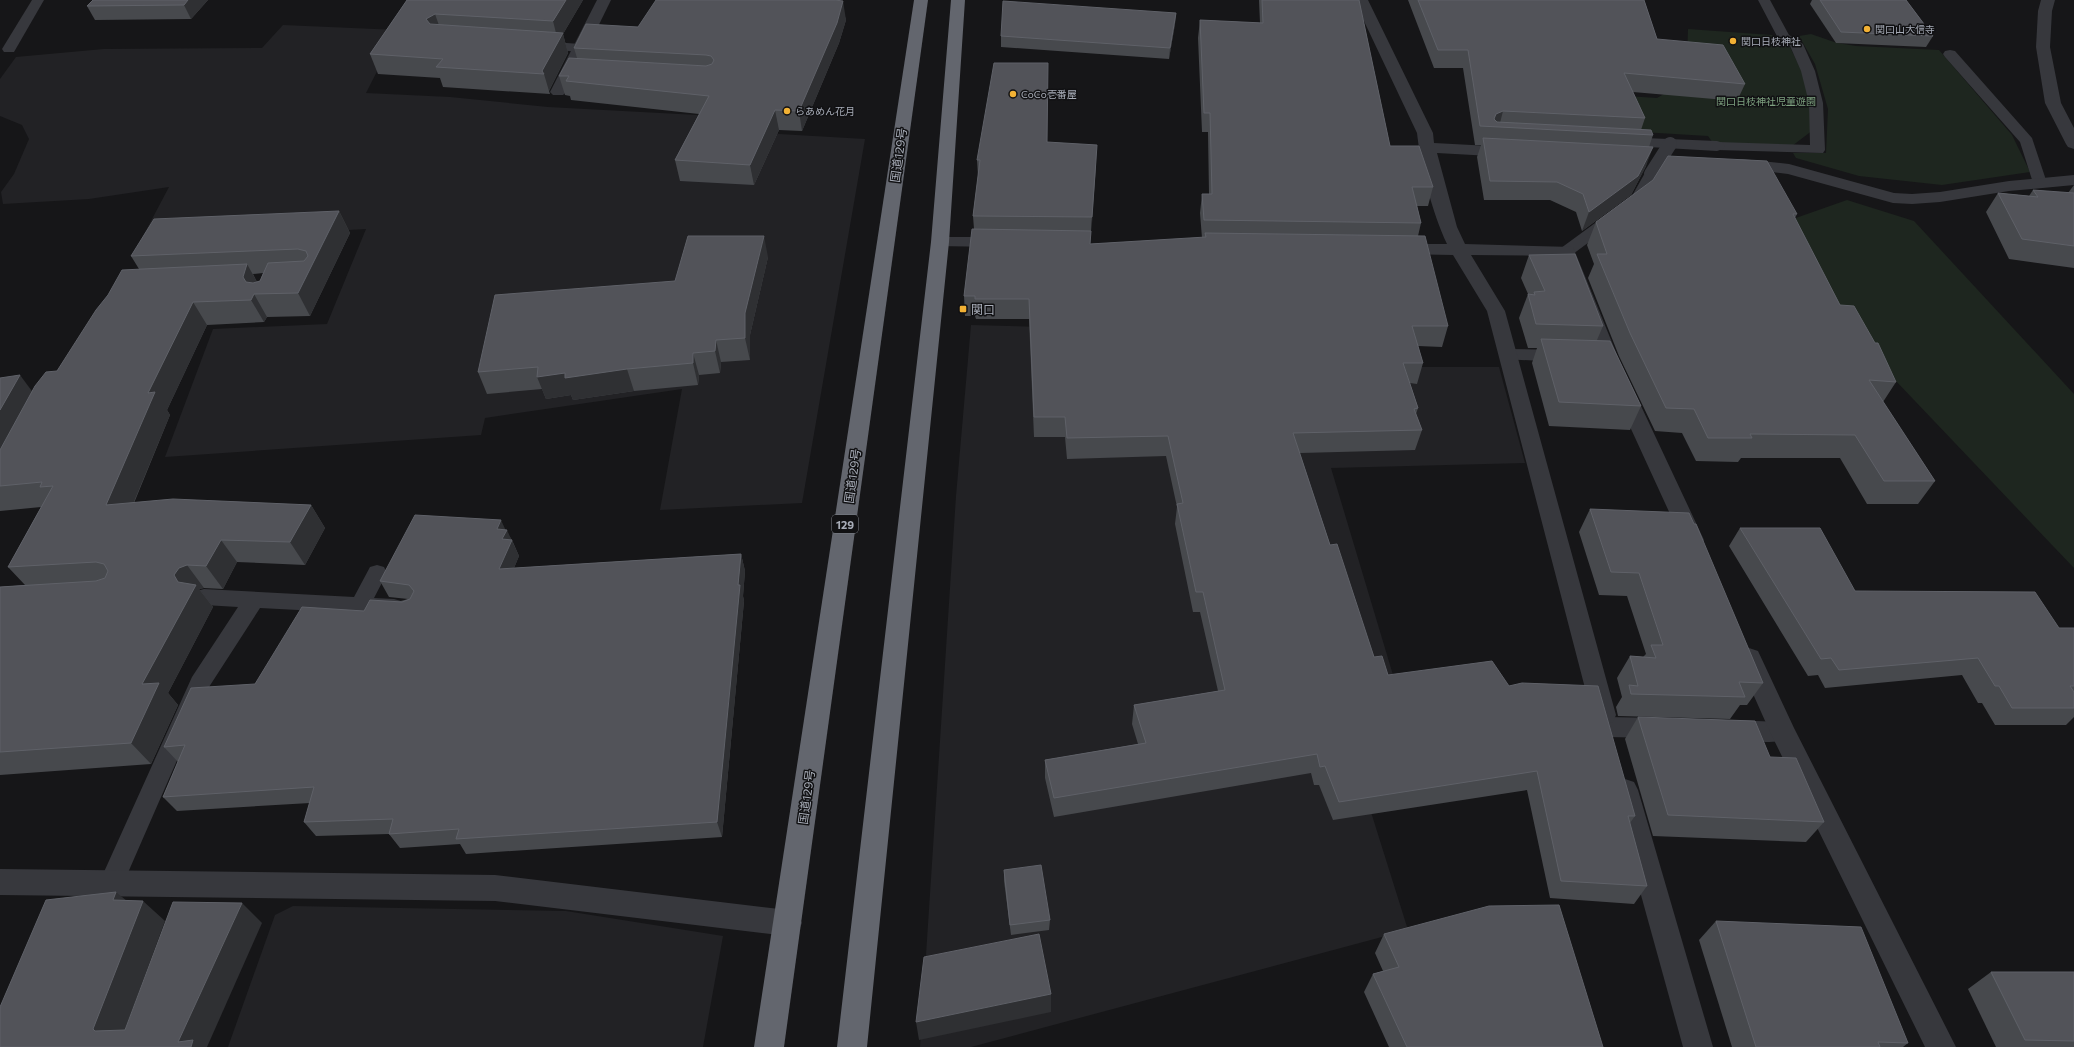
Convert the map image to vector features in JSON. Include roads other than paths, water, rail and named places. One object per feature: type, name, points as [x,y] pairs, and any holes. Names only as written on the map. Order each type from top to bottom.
[{"type":"highway","name":"国道129号","points":[[769,1047],[921,0]]},
{"type":"highway","points":[[852,1047],[940,242],[958,0]]},
{"type":"street","points":[[558,92],[604,0]]},
{"type":"street","points":[[1361,0],[1426,141],[1448,227],[1458,249],[1496,311],[1613,750]]},
{"type":"street","points":[[2048,0],[2045,11],[2042,47],[2053,103],[2074,144]]},
{"type":"street","points":[[1426,141],[1512,137]]},
{"type":"street","points":[[1426,141],[1522,153]]},
{"type":"street","points":[[1607,141],[1717,146]]},
{"type":"street","points":[[1640,159],[1680,161]]},
{"type":"street","points":[[1727,164],[1789,169],[1886,196],[1906,199],[1940,197],[2009,186],[2074,180]]},
{"type":"street","points":[[940,242],[1015,243]]},
{"type":"street","points":[[1379,248],[1567,250],[1593,357],[1684,519],[1704,561]]},
{"type":"street","points":[[1740,639],[1783,732],[1941,1047]]},
{"type":"street","points":[[1620,773],[1698,1047]]},
{"type":"street","points":[[0,882],[111,883],[189,897],[495,888],[788,924]]},
{"type":"lane","points":[[9,49],[38,0]]},
{"type":"lane","points":[[1717,146],[1818,150],[1816,103],[1808,71],[1796,44],[1784,37],[1764,0]]},
{"type":"lane","points":[[526,44],[580,48]]},
{"type":"lane","points":[[1950,54],[2027,141],[2039,183]]},
{"type":"lane","points":[[568,72],[584,73]]},
{"type":"lane","points":[[1567,250],[1638,199],[1651,174],[1670,144]]},
{"type":"lane","points":[[1508,355],[1593,357]]},
{"type":"lane","points":[[1660,518],[1684,519]]},
{"type":"lane","points":[[360,605],[377,573]]},
{"type":"lane","points":[[204,597],[410,608]]},
{"type":"lane","points":[[111,883],[200,683],[254,600]]},
{"type":"lane","points":[[1607,727],[1676,729]]},
{"type":"lane","points":[[1714,730],[1783,732]]},
{"type":"place","name":"関口山大信寺","points":[[1867,29]]},
{"type":"place","name":"関口日枝神社","points":[[1733,41]]},
{"type":"place","name":"CoCo壱番屋","points":[[1013,94]]},
{"type":"place","name":"らあめん花月","points":[[787,111]]},
{"type":"place","name":"関口","points":[[963,309]]},
{"type":"park label","name":"関口日枝神社児童遊園","points":[[1766,101]]}]
